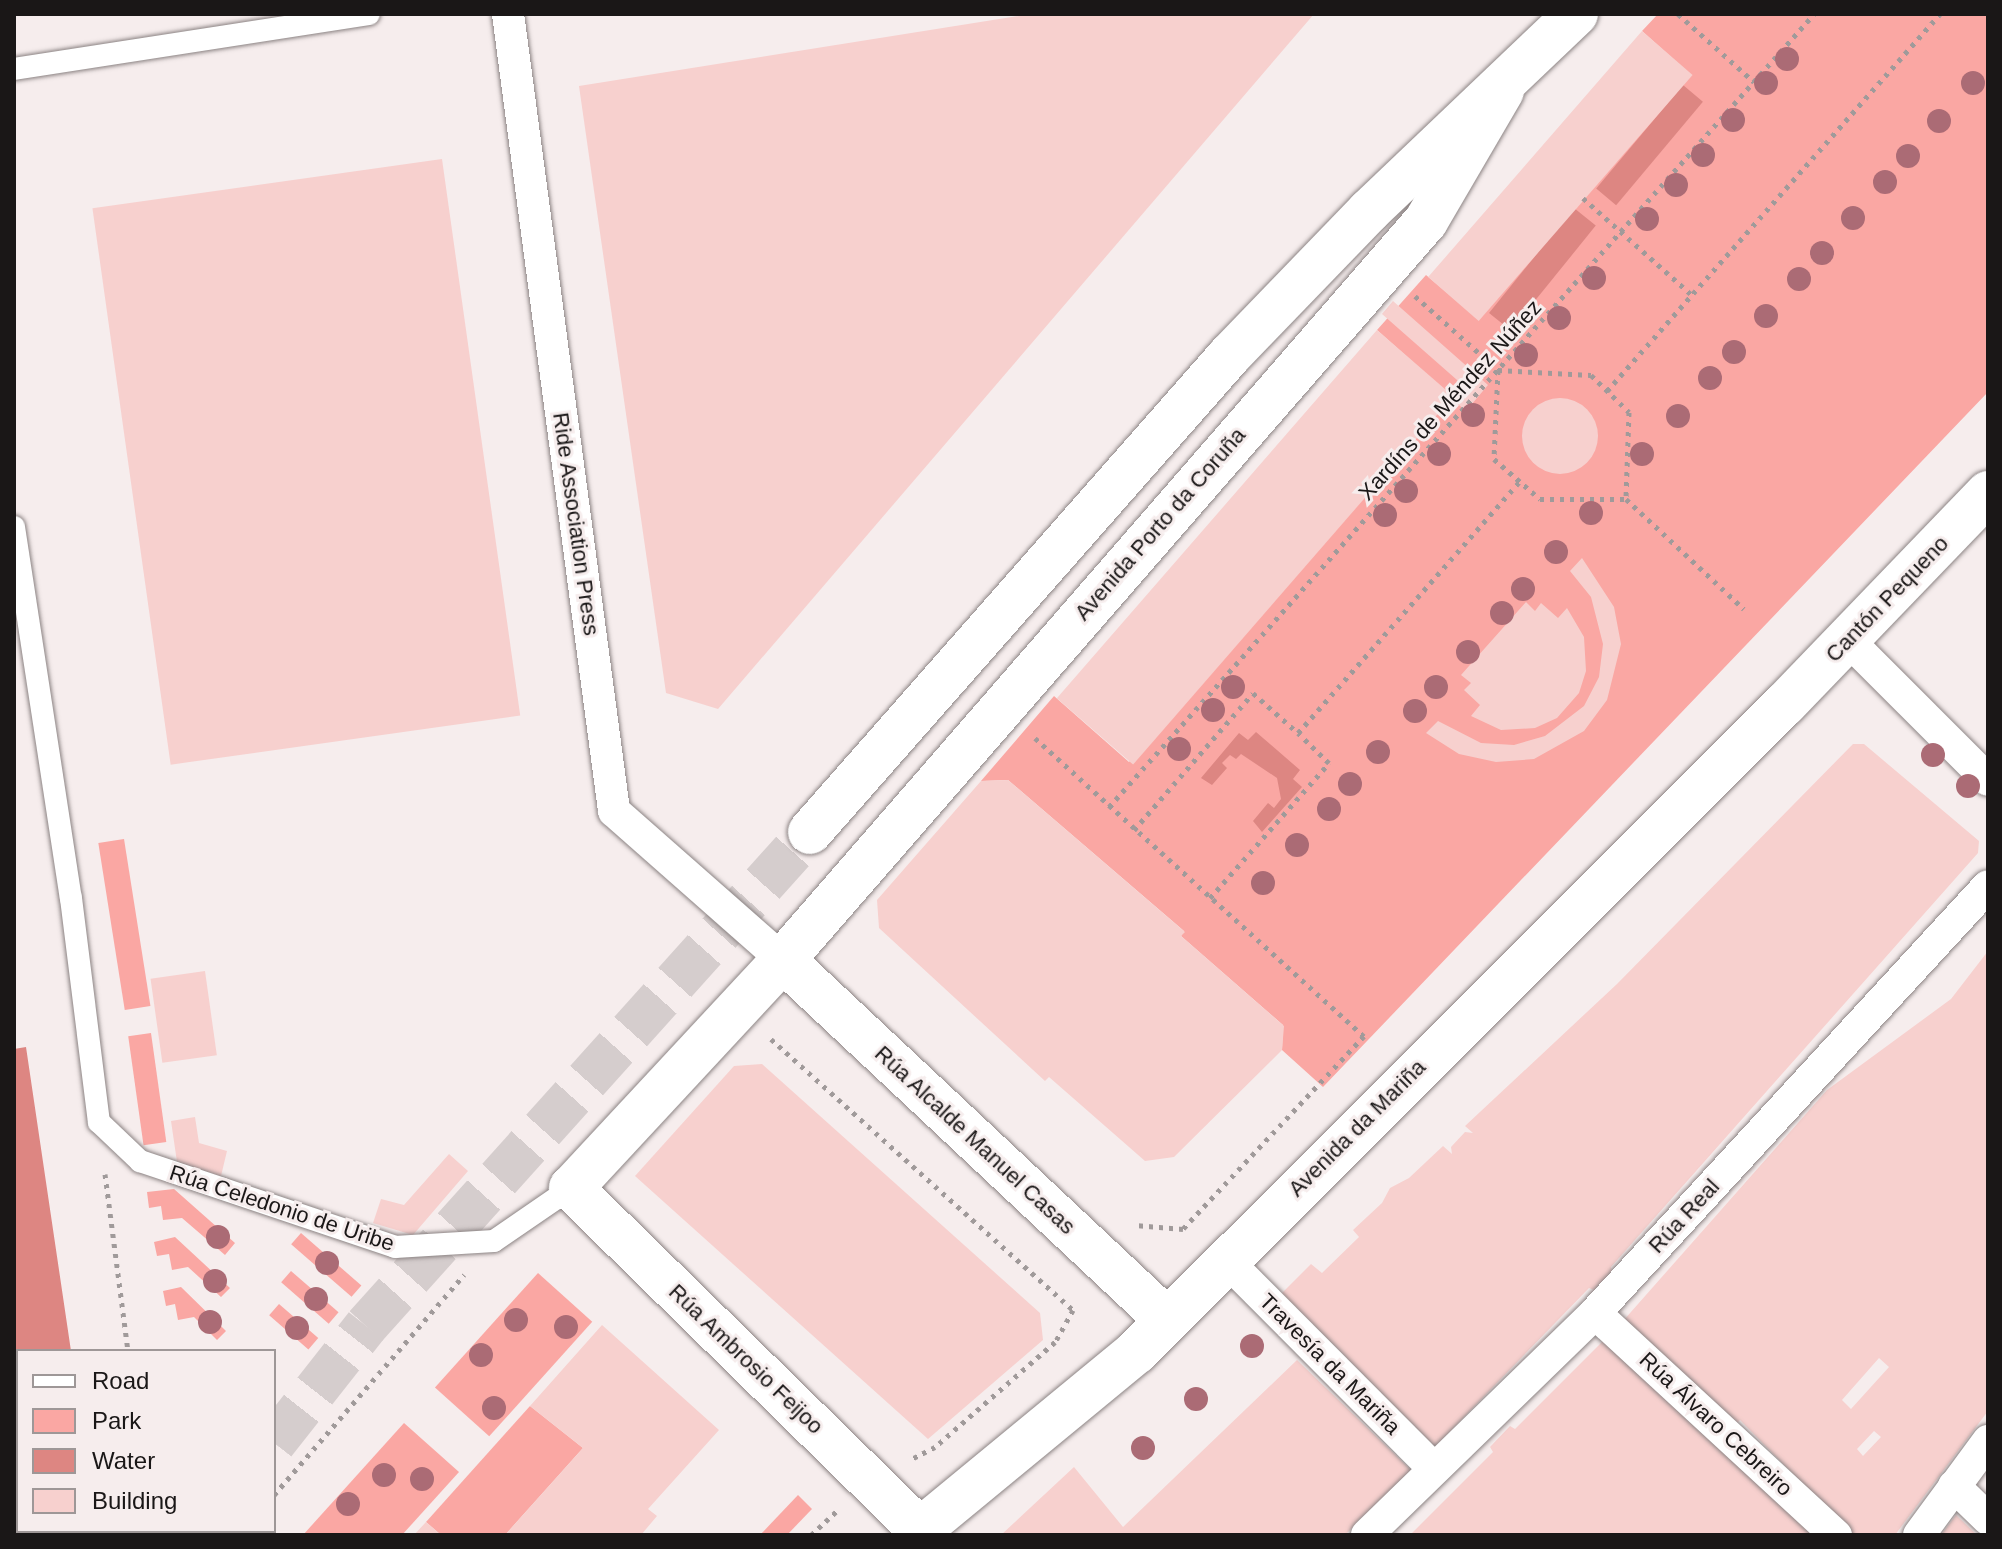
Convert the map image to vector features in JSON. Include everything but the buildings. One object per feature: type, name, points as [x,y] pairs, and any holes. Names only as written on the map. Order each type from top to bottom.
[{"type":"street","name":"Ride Association Press","points":[[508,14],[614,811],[783,960]]},
{"type":"street","name":"Avenida Porto da Coruña","points":[[810,832],[1230,355],[1576,14]]},
{"type":"street","name":"Avenida Porto da Coruña","points":[[783,960],[1426,221],[1514,72]]},
{"type":"street","name":"Cantón Pequeno","points":[[1785,704],[1988,493]]},
{"type":"street","points":[[1847,639],[1988,780]]},
{"type":"street","name":"Avenida da Mariña","points":[[916,1532],[1136,1352],[1785,704]]},
{"type":"street","name":"Rúa Real","points":[[1367,1535],[1595,1313],[1988,886]]},
{"type":"street","points":[[571,1188],[783,960]]},
{"type":"street","name":"Rúa Alcalde Manuel Casas","points":[[783,960],[1167,1320]]},
{"type":"street","name":"Rúa Ambrosio Feijoo","points":[[571,1188],[871,1481],[916,1532]]},
{"type":"street","name":"Travesía da Mariña","points":[[1226,1260],[1433,1468]]},
{"type":"street","name":"Rúa Álvaro Cebreiro","points":[[1595,1313],[1836,1535]]},
{"type":"street","points":[[1919,1535],[1988,1441]]},
{"type":"street","points":[[1954,1486],[1988,1519]]},
{"type":"lane","points":[[14,69],[369,14]]},
{"type":"lane","points":[[14,527],[71,898],[99,1122]]},
{"type":"lane","name":"Rúa Celedonio de Uribe","points":[[99,1122],[140,1161],[395,1247],[494,1241]]},
{"type":"lane","points":[[494,1241],[571,1188]]},
{"type":"path","points":[[1678,14],[1754,82]]},
{"type":"path","name":"Xardíns de Méndez Núñez","points":[[1109,807],[1814,14]]},
{"type":"path","points":[[1607,391],[1940,14]]},
{"type":"path","points":[[1583,198],[1692,295]]},
{"type":"path","points":[[1411,292],[1498,370],[1591,375],[1629,412],[1626,499]]},
{"type":"path","points":[[1498,370],[1494,459],[1540,499],[1626,499],[1744,609]]},
{"type":"path","points":[[1298,733],[1519,482]]},
{"type":"path","points":[[1134,830],[1253,693],[1298,733],[1329,763],[1210,898]]},
{"type":"path","points":[[1024,728],[1364,1036],[1183,1229],[1139,1228]]},
{"type":"path","points":[[763,1032],[1073,1310],[1055,1342],[935,1447],[871,1481]]},
{"type":"path","points":[[99,1122],[128,1349]]},
{"type":"path","points":[[276,1493],[494,1241]]},
{"type":"green space","points":[[1658,14],[1988,14],[1988,392],[1323,1087],[1282,1050],[1283,1025],[1181,936],[1184,931],[1008,780],[981,781],[1054,696],[1129,762],[1452,397],[1377,330],[1426,275],[1477,318],[1691,75],[1642,31]]},
{"type":"green space","points":[[124,839],[150,1006],[125,1010],[98,843]]},
{"type":"green space","points":[[151,1033],[166,1142],[144,1145],[128,1036]]},
{"type":"green space","points":[[174,1189],[235,1243],[225,1255],[182,1218],[163,1220],[161,1206],[149,1208],[147,1192]]},
{"type":"green space","points":[[301,1233],[361,1285],[352,1297],[291,1244]]},
{"type":"green space","points":[[175,1237],[230,1288],[221,1297],[188,1267],[172,1270],[169,1254],[157,1256],[154,1242]]},
{"type":"green space","points":[[291,1271],[339,1312],[329,1324],[281,1282]]},
{"type":"green space","points":[[538,1273],[592,1322],[489,1436],[435,1387]]},
{"type":"green space","points":[[181,1287],[226,1331],[217,1340],[194,1317],[178,1320],[175,1304],[166,1306],[163,1291]]},
{"type":"green space","points":[[279,1304],[318,1338],[308,1349],[269,1315]]},
{"type":"green space","points":[[530,1406],[583,1448],[505,1535],[441,1535],[426,1522]]},
{"type":"green space","points":[[404,1423],[459,1472],[402,1535],[303,1535]]},
{"type":"green space","points":[[798,1495],[812,1509],[787,1535],[760,1535]]},
{"type":"water","points":[[1683,85],[1703,102],[1616,205],[1596,188]]},
{"type":"water","points":[[1574,208],[1596,226],[1511,331],[1489,313]]},
{"type":"water","points":[[1256,732],[1300,770],[1293,779],[1302,787],[1262,832],[1253,821],[1268,803],[1274,808],[1281,799],[1277,778],[1241,754],[1236,759],[1230,755],[1222,763],[1227,768],[1212,785],[1201,778],[1239,733],[1248,740]]},
{"type":"water","points":[[26,1047],[71,1349],[16,1349],[16,1533],[98,1535],[14,1535],[14,1049]]},
{"type":"tunnel","points":[[276,1440],[366,1326],[810,832]]}]
